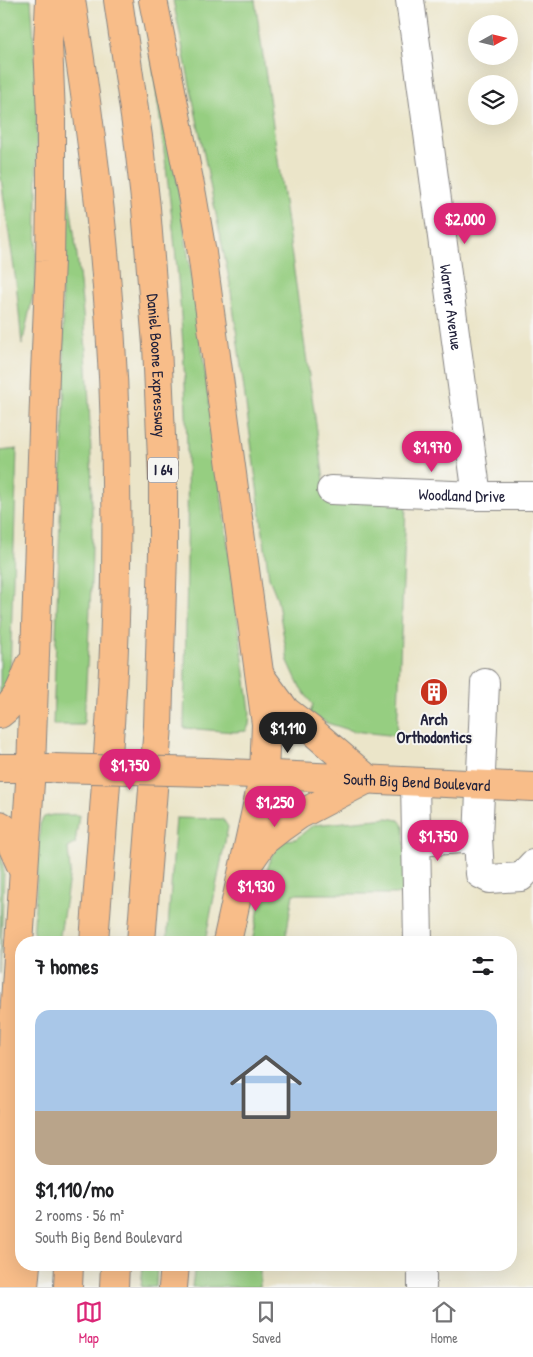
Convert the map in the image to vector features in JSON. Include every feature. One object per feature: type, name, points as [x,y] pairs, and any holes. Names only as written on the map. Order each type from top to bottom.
[{"type":"main road","points":[[20,936],[24,871],[43,768],[35,652],[50,261],[51,116],[48,42],[50,0]]},
{"type":"main road","points":[[71,0],[92,143],[100,213],[115,426],[115,636],[112,705],[94,936]]},
{"type":"main road","name":"Daniel Boone Expressway","points":[[118,0],[137,127],[146,208],[157,345],[163,482],[158,726],[141,936]]},
{"type":"main road","points":[[153,0],[192,194],[214,340],[266,724],[264,774],[228,936]]},
{"type":"main road","points":[[0,714],[18,695],[35,652]]},
{"type":"main road","points":[[243,872],[264,841],[273,833],[299,815],[368,779],[312,730],[286,711],[259,675]]},
{"type":"main road","name":"South Big Bend Boulevard","points":[[0,768],[264,774],[533,787]]},
{"type":"main road","points":[[0,825],[4,828],[24,871]]},
{"type":"main road","points":[[10,1287],[10,1125],[15,1002]]},
{"type":"main road","points":[[24,1287],[25,1271]]},
{"type":"main road","points":[[68,1287],[69,1271]]},
{"type":"main road","points":[[114,1287],[115,1271]]},
{"type":"main road","points":[[172,1287],[174,1271]]},
{"type":"street","name":"Warner Avenue","points":[[410,0],[477,496]]},
{"type":"street","name":"Woodland Drive","points":[[331,490],[477,496],[533,496]]},
{"type":"street","points":[[485,683],[478,838],[480,874],[490,879],[521,878],[533,864]]},
{"type":"street","points":[[415,782],[418,936]]},
{"type":"street","points":[[416,842],[478,838]]},
{"type":"street","points":[[422,1271],[422,1287]]},
{"type":"green space","points":[[0,0],[31,0],[36,66],[36,281],[22,345],[16,282],[0,172]]},
{"type":"green space","points":[[173,0],[255,0],[324,480],[406,505],[397,736],[353,731],[327,723],[310,713],[313,705],[300,687],[288,661],[277,598],[269,578],[230,284]]},
{"type":"green space","points":[[150,42],[172,147],[201,342],[250,711],[249,725],[246,731],[234,732],[184,728],[187,537],[185,394],[173,232]]},
{"type":"green space","points":[[65,172],[82,299],[90,427],[92,565],[84,725],[53,725],[65,374],[61,274]]},
{"type":"green space","points":[[17,449],[10,675],[7,691],[0,701],[0,451]]},
{"type":"green space","points":[[52,815],[79,815],[75,844],[68,848],[70,871],[60,936],[33,936],[40,824],[44,817]]},
{"type":"green space","points":[[176,818],[223,819],[228,827],[206,936],[167,936]]},
{"type":"green space","points":[[388,818],[399,820],[404,827],[406,894],[293,894],[286,936],[253,936],[266,874],[272,855],[284,840],[296,839],[313,825]]},
{"type":"green space","points":[[0,847],[4,872],[0,974]]},
{"type":"green space","points":[[142,1271],[157,1271],[156,1287],[141,1287]]},
{"type":"green space","points":[[194,1271],[260,1271],[260,1287],[192,1287]]},
{"type":"place","name":"Arch Orthodontics","points":[[434,692]]}]
